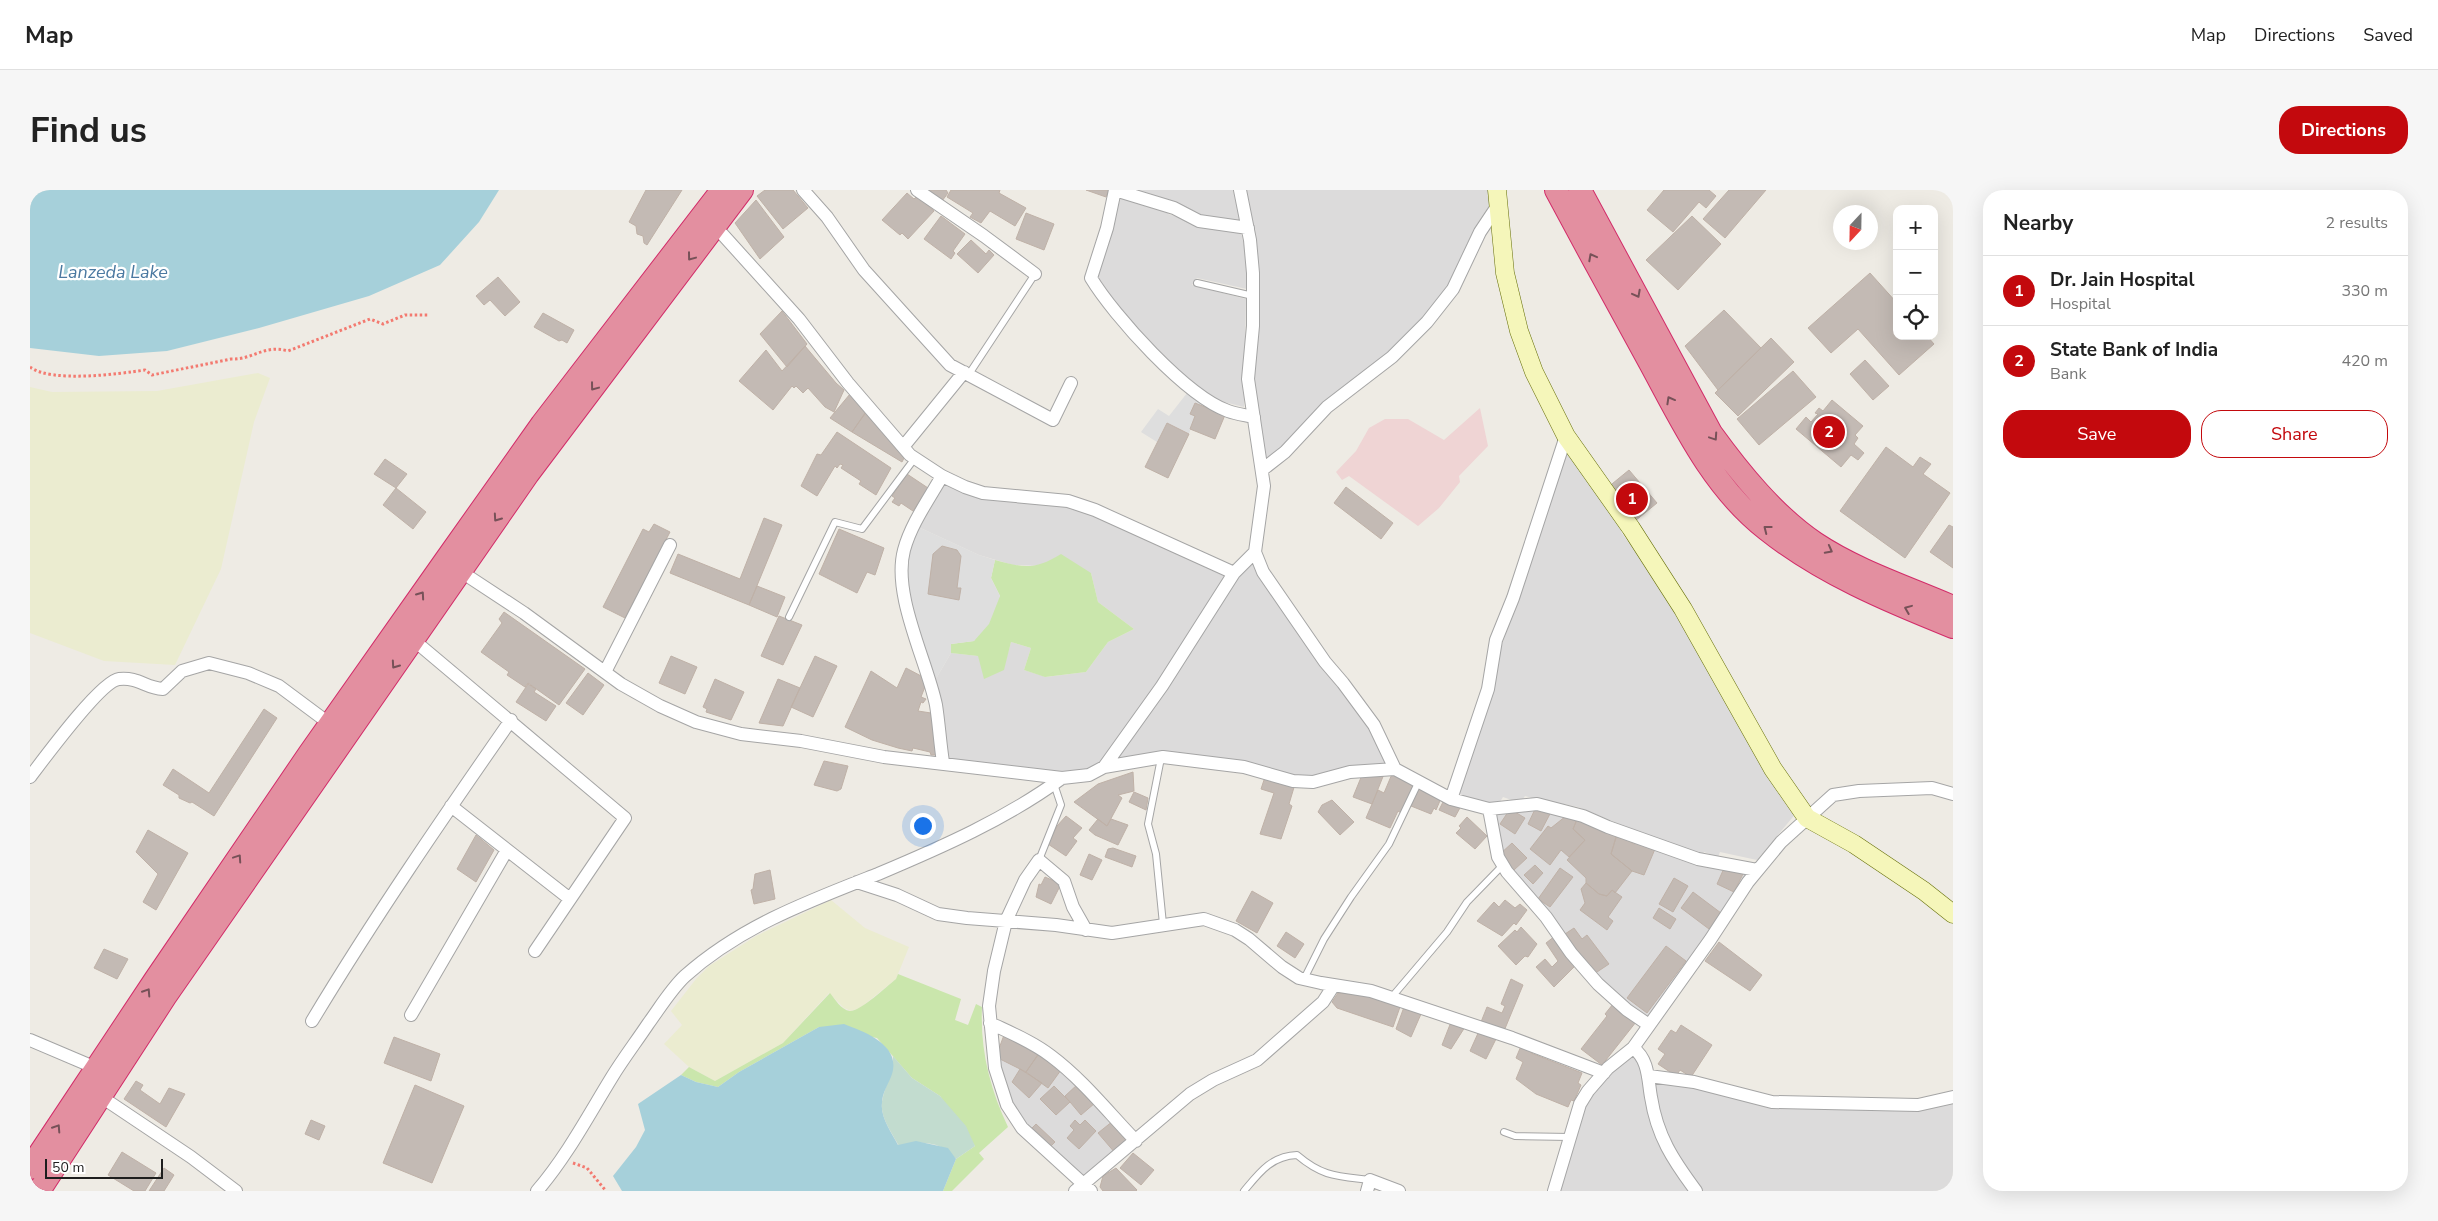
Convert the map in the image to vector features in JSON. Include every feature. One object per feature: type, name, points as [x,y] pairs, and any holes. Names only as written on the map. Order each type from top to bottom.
[{"type":"highway","points":[[39,1191],[165,997],[453,566],[542,424],[722,190]]},
{"type":"highway","points":[[453,566],[528,474],[742,190]]},
{"type":"highway","points":[[1556,190],[1692,441],[1728,492],[1765,529],[1822,567],[1886,600],[1953,627]]},
{"type":"highway","points":[[1580,190],[1711,433],[1736,469],[1774,508],[1815,542],[1867,571],[1953,607]]},
{"type":"highway","points":[[30,1168],[330,724],[406,634]]},
{"type":"street","points":[[803,190],[827,217],[864,270],[950,365],[1053,420],[1071,383]]},
{"type":"street","points":[[917,190],[1035,274]]},
{"type":"street","points":[[1248,228],[1199,221],[1174,208],[1115,190],[1107,228],[1090,278],[1104,300],[1182,381],[1210,402],[1226,410],[1254,417]]},
{"type":"street","points":[[1240,190],[1248,228],[1253,296],[1254,326],[1248,378],[1264,486],[1255,552],[1263,572],[1325,662],[1374,724],[1395,769]]},
{"type":"street","points":[[1262,470],[1285,452],[1327,407],[1392,357],[1427,322],[1453,288],[1497,197]]},
{"type":"street","points":[[1497,197],[1505,272],[1519,331],[1534,372],[1566,436],[1631,528],[1683,609],[1773,769],[1807,818],[1881,861],[1953,914]]},
{"type":"street","points":[[715,226],[799,320],[848,383],[903,447],[915,458],[942,476],[983,493],[1068,501],[1095,510],[1234,573]]},
{"type":"street","points":[[903,447],[967,373]]},
{"type":"street","points":[[1451,799],[1488,689],[1496,640],[1513,598],[1566,436]]},
{"type":"street","points":[[942,476],[914,525],[904,550],[902,578],[922,664],[936,704],[943,762]]},
{"type":"street","points":[[605,672],[670,545]]},
{"type":"street","points":[[1104,767],[1162,686],[1234,573],[1255,552]]},
{"type":"street","points":[[453,566],[524,613],[605,672],[660,706],[696,722],[741,734],[801,741],[884,757],[943,762],[1058,781],[1089,775],[1104,767],[1161,758],[1225,764],[1293,781],[1313,782],[1350,772],[1395,769],[1451,799],[1489,809],[1537,804],[1584,816],[1608,827],[1698,859],[1757,870]]},
{"type":"street","points":[[406,634],[511,720],[625,818],[535,951]]},
{"type":"street","points":[[30,777],[60,736],[100,693],[116,679],[135,678],[152,688],[163,689],[182,672],[209,663],[248,673],[279,686],[330,724]]},
{"type":"street","points":[[312,1021],[364,936],[511,720]]},
{"type":"street","points":[[537,1191],[562,1160],[613,1075],[683,978],[715,951],[754,927],[825,894],[967,835],[1034,799],[1058,781]]},
{"type":"street","points":[[1554,1191],[1580,1104],[1604,1073],[1633,1048],[1757,870],[1781,842],[1834,795],[1860,790],[1932,788],[1953,794]]},
{"type":"street","points":[[451,806],[570,899]]},
{"type":"street","points":[[1489,809],[1498,857],[1503,865],[1546,917],[1571,953],[1598,984],[1627,1010],[1649,1025]]},
{"type":"street","points":[[411,1015],[507,850]]},
{"type":"street","points":[[1086,930],[1073,907],[1064,881],[1039,860],[1025,880],[1006,921],[989,1006],[995,1068],[1007,1105],[1022,1128],[1083,1189],[1190,1094],[1213,1080],[1257,1060],[1323,1002],[1334,985]]},
{"type":"street","points":[[857,882],[897,896],[938,914],[1056,925],[1112,933],[1204,919],[1220,924],[1249,939],[1282,967],[1304,979],[1371,991],[1575,1060],[1604,1073]]},
{"type":"street","points":[[990,1023],[1025,1039],[1055,1059],[1081,1082],[1136,1141]]},
{"type":"street","points":[[30,1040],[96,1068]]},
{"type":"street","points":[[1633,1048],[1640,1053],[1648,1076],[1657,1126],[1672,1159],[1696,1191]]},
{"type":"street","points":[[1648,1076],[1694,1082],[1772,1102],[1918,1105],[1953,1096]]},
{"type":"street","points":[[100,1096],[190,1157],[236,1191]]},
{"type":"street","points":[[1368,1185],[1399,1191]]},
{"type":"lane","points":[[967,373],[1035,274]]},
{"type":"lane","points":[[1197,283],[1253,296]]},
{"type":"lane","points":[[789,617],[834,522],[862,529],[915,458]]},
{"type":"lane","points":[[1161,758],[1148,824],[1156,854],[1163,924]]},
{"type":"lane","points":[[1039,860],[1061,805],[1058,781]]},
{"type":"lane","points":[[1304,979],[1345,905],[1389,844],[1419,781]]},
{"type":"lane","points":[[1391,998],[1446,932],[1467,902],[1503,865]]},
{"type":"lane","points":[[1504,1132],[1515,1136],[1570,1137]]},
{"type":"lane","points":[[1244,1191],[1263,1168],[1274,1160],[1288,1155],[1297,1155],[1314,1170],[1368,1185]]},
{"type":"path","points":[[30,367],[37,372],[55,374],[106,376],[145,370],[152,375],[230,358],[239,359],[275,348],[288,351],[370,319],[383,324],[404,315],[429,315]]},
{"type":"path","points":[[562,1160],[587,1168],[606,1191]]},
{"type":"shaded area","points":[[1124,190],[1233,190],[1240,220],[1238,226],[1198,218]]},
{"type":"shaded area","points":[[1240,190],[1497,190],[1498,205],[1427,322],[1262,470],[1248,379],[1253,326]]},
{"type":"shaded area","points":[[1121,197],[1168,209],[1168,214],[1206,226],[1241,232],[1247,258],[1247,289],[1197,278],[1192,285],[1246,299],[1244,407],[1216,400],[1183,377],[1150,345],[1096,278]]},
{"type":"shaded area","points":[[1191,388],[1226,410],[1190,414],[1195,416],[1189,434],[1167,423],[1157,442],[1141,432],[1158,409],[1169,416]]},
{"type":"shaded area","points":[[1480,408],[1488,446],[1459,476],[1460,482],[1439,508],[1418,526],[1349,476],[1342,480],[1336,472],[1356,451],[1369,428],[1385,419],[1408,419],[1444,440]]},
{"type":"shaded area","points":[[1568,452],[1623,528],[1621,532],[1629,543],[1632,543],[1797,812],[1757,860],[1720,852],[1718,857],[1704,852],[1702,855],[1670,845],[1578,807],[1564,804],[1563,807],[1525,796],[1520,803],[1503,797],[1498,805],[1488,806],[1455,792],[1562,458]]},
{"type":"shaded area","points":[[942,476],[965,487],[1068,501],[1232,575],[1255,552],[1343,683],[1395,769],[1313,782],[1190,759],[1089,775],[943,762],[927,680],[937,677],[951,653],[978,656],[1003,670],[1011,642],[1031,648],[1024,670],[1046,677],[1086,672],[1108,642],[1134,629],[1098,602],[1091,573],[1042,566],[1013,565],[979,555],[914,525]]},
{"type":"shaded area","points":[[914,525],[979,555],[995,560],[991,578],[1000,596],[989,624],[974,641],[951,644],[951,653],[937,677],[927,680],[902,578]]},
{"type":"shaded area","points":[[1537,804],[1608,827],[1757,870],[1649,1025],[1627,1010],[1507,872],[1489,809]]},
{"type":"shaded area","points":[[1004,1035],[1025,1044],[1061,1070],[1130,1142],[1081,1178],[1031,1129],[1013,1105],[999,1062]]},
{"type":"shaded area","points":[[1633,1048],[1649,1076],[1772,1102],[1865,1103],[1953,1097],[1953,1191],[1554,1191],[1580,1104]]},
{"type":"green space","points":[[258,373],[270,378],[254,422],[221,569],[175,665],[104,661],[30,633],[30,387],[52,392],[157,391]]},
{"type":"green space","points":[[1061,554],[1091,573],[1098,602],[1134,629],[1108,642],[1086,672],[1045,677],[1024,670],[1031,648],[1011,642],[1004,670],[984,679],[978,656],[951,653],[951,644],[974,641],[1000,596],[991,578],[995,560],[1014,565],[1029,566],[1044,563]]},
{"type":"green space","points":[[831,900],[865,928],[909,947],[896,979],[860,1008],[851,1011],[844,1008],[829,993],[783,1043],[715,1081],[689,1067],[664,1044],[682,1025],[671,1011],[696,979],[709,966],[756,936]]},
{"type":"green space","points":[[898,974],[961,999],[955,1020],[968,1025],[976,1004],[982,1007],[983,1039],[991,1084],[1008,1127],[979,1153],[984,1159],[952,1191],[943,1191],[956,1159],[975,1146],[940,1096],[912,1078],[877,1038],[819,1027],[739,1072],[718,1087],[696,1082],[681,1075],[689,1067],[715,1081],[783,1043],[830,993],[844,1009],[855,1010],[867,1003],[896,979]]},
{"type":"green space","points":[[893,1056],[912,1078],[940,1096],[966,1126],[975,1146],[956,1159],[937,1145],[915,1143],[899,1146],[887,1125],[882,1108],[883,1096],[892,1070]]},
{"type":"water","name":"Lanzeda Lake","points":[[30,190],[499,190],[479,222],[440,265],[369,296],[259,328],[167,351],[99,356],[30,348]]},
{"type":"water","points":[[844,1024],[862,1031],[879,1041],[891,1055],[893,1064],[892,1074],[882,1099],[882,1108],[887,1125],[898,1145],[916,1141],[948,1148],[956,1159],[943,1191],[622,1191],[613,1176],[636,1147],[645,1130],[638,1104],[681,1075],[696,1082],[718,1087],[739,1072],[819,1027]]},
{"type":"building","points":[[646,190],[682,190],[647,245],[644,243],[643,236],[637,234],[636,226],[629,222]]},
{"type":"building","points":[[765,190],[793,190],[808,208],[783,229],[757,196]]},
{"type":"building","points":[[927,190],[946,190],[948,193],[942,201]]},
{"type":"building","points":[[951,190],[1000,190],[999,193],[1026,208],[1015,226],[990,211],[981,223],[970,217],[973,213],[947,197]]},
{"type":"building","points":[[1086,190],[1109,190],[1106,197]]},
{"type":"building","points":[[1664,190],[1709,190],[1716,196],[1706,208],[1699,202],[1673,232],[1647,210]]},
{"type":"building","points":[[1729,190],[1766,190],[1725,238],[1703,219]]},
{"type":"building","points":[[907,193],[914,199],[917,196],[934,211],[908,239],[882,220]]},
{"type":"building","points":[[756,200],[784,237],[760,259],[735,223]]},
{"type":"building","points":[[1026,213],[1054,224],[1044,250],[1016,239]]},
{"type":"building","points":[[941,216],[965,234],[953,251],[955,253],[951,259],[924,239]]},
{"type":"building","points":[[1692,216],[1721,244],[1678,290],[1646,260]]},
{"type":"building","points":[[971,240],[986,254],[989,250],[994,255],[978,273],[957,254]]},
{"type":"building","points":[[1870,273],[1893,299],[1893,340],[1930,340],[1934,344],[1899,375],[1858,329],[1831,353],[1808,328]]},
{"type":"building","points":[[498,277],[520,302],[505,316],[490,300],[484,305],[476,296]]},
{"type":"building","points":[[1724,310],[1761,348],[1718,390],[1685,346]]},
{"type":"building","points":[[782,311],[807,344],[787,367],[760,334]]},
{"type":"building","points":[[543,313],[574,330],[567,343],[562,340],[559,341],[534,327]]},
{"type":"building","points":[[1771,338],[1794,362],[1738,416],[1715,393]]},
{"type":"building","points":[[805,346],[844,390],[834,412],[825,407],[808,388],[803,393],[796,386],[794,388],[792,386],[773,410],[739,381],[766,350],[782,371]]},
{"type":"building","points":[[1865,360],[1889,386],[1873,400],[1850,374]]},
{"type":"building","points":[[1793,371],[1816,397],[1759,445],[1737,419]]},
{"type":"building","points":[[850,394],[867,411],[852,432],[830,418]]},
{"type":"building","points":[[1832,400],[1863,426],[1855,435],[1858,438],[1854,444],[1864,453],[1858,460],[1851,455],[1841,467],[1796,429],[1806,417],[1811,422],[1818,414],[1815,413],[1819,408],[1823,411]]},
{"type":"building","points":[[1195,403],[1225,415],[1215,439],[1190,429],[1195,416],[1190,414]]},
{"type":"building","points":[[865,413],[905,456],[902,462],[852,432]]},
{"type":"building","points":[[1167,423],[1189,434],[1168,478],[1145,467]]},
{"type":"building","points":[[837,432],[891,468],[876,495],[859,484],[861,481],[841,468],[843,465],[840,464],[837,468],[835,466],[817,496],[801,486],[817,454],[821,455]]},
{"type":"building","points":[[1886,447],[1913,467],[1920,457],[1931,464],[1923,474],[1950,493],[1905,558],[1840,511]]},
{"type":"building","points":[[385,459],[407,474],[396,488],[374,474]]},
{"type":"building","points":[[1629,470],[1657,503],[1635,521],[1607,488]]},
{"type":"building","points":[[907,474],[928,488],[913,511],[901,503],[899,506],[892,502],[895,498],[892,496]]},
{"type":"building","points":[[1346,487],[1393,523],[1381,539],[1334,503]]},
{"type":"building","points":[[396,488],[426,512],[413,529],[383,505]]},
{"type":"building","points":[[764,518],[782,525],[749,605],[670,573],[678,554],[740,579]]},
{"type":"building","points":[[654,524],[670,532],[625,618],[603,607],[643,529],[649,532]]},
{"type":"building","points":[[1949,525],[1953,527],[1953,568],[1930,552]]},
{"type":"building","points":[[839,529],[884,548],[875,575],[867,572],[857,593],[819,574]]},
{"type":"building","points":[[942,546],[957,550],[961,556],[957,588],[961,588],[959,600],[928,594],[933,554]]},
{"type":"building","points":[[757,586],[785,597],[777,617],[749,605]]},
{"type":"building","points":[[504,612],[585,669],[559,705],[528,683],[525,687],[507,675],[509,672],[481,652],[502,623],[499,619]]},
{"type":"building","points":[[779,616],[802,625],[783,665],[761,656]]},
{"type":"building","points":[[671,656],[697,667],[685,694],[659,683]]},
{"type":"building","points":[[815,656],[837,666],[813,717],[791,707]]},
{"type":"building","points":[[906,668],[923,677],[926,684],[921,697],[926,699],[923,703],[921,702],[918,711],[931,713],[938,755],[931,755],[930,752],[913,748],[912,751],[898,748],[872,740],[845,727],[871,671],[897,688]]},
{"type":"building","points":[[588,673],[604,685],[583,715],[566,703]]},
{"type":"building","points":[[715,679],[744,692],[731,720],[706,712],[707,709],[703,707]]},
{"type":"building","points":[[778,679],[800,688],[783,726],[759,723]]},
{"type":"building","points":[[528,684],[536,689],[534,692],[556,706],[546,721],[516,702]]},
{"type":"building","points":[[264,709],[277,718],[214,816],[192,802],[190,803],[179,798],[179,795],[163,785],[173,769],[209,793]]},
{"type":"building","points":[[824,761],[848,766],[841,789],[837,791],[814,785]]},
{"type":"building","points":[[1133,772],[1134,791],[1118,795],[1122,798],[1107,826],[1074,802],[1098,784]]},
{"type":"building","points":[[1266,774],[1295,784],[1289,804],[1292,806],[1281,839],[1260,834],[1274,793],[1261,789]]},
{"type":"building","points":[[1384,774],[1372,804],[1353,797],[1362,775]]},
{"type":"building","points":[[1392,774],[1414,784],[1401,813],[1398,811],[1390,828],[1366,818],[1378,790],[1384,793]]},
{"type":"building","points":[[1419,786],[1442,796],[1436,810],[1434,808],[1431,814],[1411,806]]},
{"type":"building","points":[[1134,792],[1148,798],[1146,810],[1129,802]]},
{"type":"building","points":[[1445,798],[1461,806],[1455,817],[1439,810]]},
{"type":"building","points":[[1332,800],[1354,822],[1340,835],[1318,812],[1322,805]]},
{"type":"building","points":[[1537,805],[1551,812],[1541,831],[1528,824]]},
{"type":"building","points":[[1510,809],[1525,818],[1515,834],[1500,824]]},
{"type":"building","points":[[1066,816],[1082,828],[1073,838],[1077,841],[1066,856],[1048,844],[1057,826]]},
{"type":"building","points":[[1566,816],[1572,817],[1576,822],[1573,829],[1585,840],[1569,857],[1561,850],[1550,865],[1530,849],[1548,826],[1551,828]]},
{"type":"building","points":[[1467,817],[1487,836],[1475,849],[1456,833]]},
{"type":"building","points":[[1578,817],[1617,834],[1611,854],[1632,871],[1615,893],[1612,890],[1607,896],[1599,894],[1586,883],[1586,878],[1567,860],[1585,840],[1573,829]]},
{"type":"building","points":[[1098,819],[1107,826],[1111,819],[1128,825],[1118,845],[1095,835],[1089,830]]},
{"type":"building","points":[[148,830],[188,853],[156,910],[143,902],[158,874],[136,852]]},
{"type":"building","points":[[1617,834],[1634,844],[1637,842],[1655,849],[1644,875],[1632,871],[1611,854]]},
{"type":"building","points":[[476,835],[494,850],[476,882],[457,869]]},
{"type":"building","points":[[1512,843],[1527,858],[1514,870],[1499,855]]},
{"type":"building","points":[[1113,848],[1136,856],[1132,867],[1105,857],[1108,849]]},
{"type":"building","points":[[1089,854],[1102,860],[1092,880],[1080,875]]},
{"type":"building","points":[[1535,865],[1543,873],[1533,884],[1524,875]]},
{"type":"building","points":[[1725,866],[1743,874],[1734,892],[1717,884]]},
{"type":"building","points":[[1560,868],[1573,877],[1550,907],[1538,899]]},
{"type":"building","points":[[770,870],[775,899],[754,904],[751,890],[753,889],[755,874]]},
{"type":"building","points":[[1045,877],[1061,884],[1051,904],[1036,897],[1039,884],[1041,885]]},
{"type":"building","points":[[1674,878],[1688,886],[1673,912],[1659,904]]},
{"type":"building","points":[[1586,883],[1599,894],[1607,896],[1612,890],[1622,897],[1608,917],[1613,921],[1607,930],[1580,910],[1585,903],[1581,889]]},
{"type":"building","points":[[1252,891],[1273,903],[1257,933],[1236,921]]},
{"type":"building","points":[[1693,892],[1721,913],[1709,929],[1681,908]]},
{"type":"building","points":[[1505,900],[1515,908],[1520,904],[1527,910],[1516,925],[1514,923],[1502,936],[1477,921],[1494,902],[1499,907]]},
{"type":"building","points":[[1659,908],[1676,919],[1670,929],[1653,918]]},
{"type":"building","points":[[1521,927],[1537,944],[1528,957],[1525,956],[1516,965],[1498,946],[1515,930],[1517,932]]},
{"type":"building","points":[[1574,928],[1582,939],[1587,935],[1609,964],[1594,974],[1565,934]]},
{"type":"building","points":[[1286,932],[1304,944],[1295,958],[1277,946]]},
{"type":"building","points":[[1555,936],[1576,965],[1554,987],[1536,967],[1545,959],[1552,967],[1558,961],[1546,943]]},
{"type":"building","points":[[1719,942],[1762,975],[1750,991],[1705,961]]},
{"type":"building","points":[[1666,946],[1686,961],[1647,1013],[1627,998]]},
{"type":"building","points":[[104,949],[128,959],[117,979],[94,968]]},
{"type":"building","points":[[1511,979],[1523,985],[1504,1031],[1481,1022],[1487,1007],[1502,1013],[1505,1006],[1501,1004]]},
{"type":"building","points":[[1338,993],[1364,995],[1400,1007],[1393,1027],[1337,1008],[1332,1002]]},
{"type":"building","points":[[1613,1004],[1636,1022],[1602,1065],[1581,1049],[1607,1016],[1605,1014]]},
{"type":"building","points":[[1404,1007],[1421,1014],[1411,1037],[1396,1029]]},
{"type":"building","points":[[1451,1022],[1465,1027],[1451,1049],[1442,1045]]},
{"type":"building","points":[[1681,1025],[1712,1045],[1691,1077],[1680,1070],[1676,1076],[1658,1064],[1665,1054],[1658,1049],[1671,1030],[1676,1033]]},
{"type":"building","points":[[1479,1031],[1496,1039],[1486,1059],[1470,1051]]},
{"type":"building","points":[[1004,1035],[1025,1044],[1038,1055],[1026,1072],[998,1058],[997,1054]]},
{"type":"building","points":[[394,1037],[440,1054],[431,1081],[384,1063]]},
{"type":"building","points":[[1521,1046],[1532,1051],[1531,1053],[1582,1073],[1578,1083],[1581,1085],[1574,1101],[1571,1100],[1568,1107],[1536,1094],[1516,1079],[1523,1062],[1516,1058]]},
{"type":"building","points":[[1039,1053],[1061,1070],[1048,1088],[1026,1072]]},
{"type":"building","points":[[1020,1069],[1042,1083],[1029,1098],[1012,1082]]},
{"type":"building","points":[[136,1081],[143,1085],[140,1090],[160,1104],[169,1088],[185,1094],[166,1127],[124,1099]]},
{"type":"building","points":[[1078,1084],[1095,1103],[1081,1115],[1065,1096]]},
{"type":"building","points":[[415,1085],[464,1106],[432,1183],[383,1163]]},
{"type":"building","points":[[1054,1086],[1070,1102],[1056,1115],[1040,1099]]},
{"type":"building","points":[[311,1120],[325,1126],[319,1140],[305,1134]]},
{"type":"building","points":[[1075,1120],[1080,1125],[1085,1120],[1096,1131],[1079,1149],[1067,1138],[1074,1130],[1070,1126]]},
{"type":"building","points":[[1113,1121],[1130,1142],[1116,1154],[1098,1133]]},
{"type":"building","points":[[1036,1124],[1055,1142],[1050,1147],[1031,1129]]},
{"type":"building","points":[[122,1152],[156,1173],[145,1191],[134,1191],[108,1175]]},
{"type":"building","points":[[1133,1153],[1154,1170],[1141,1185],[1120,1168]]},
{"type":"building","points":[[164,1168],[174,1175],[164,1191],[149,1191]]},
{"type":"building","points":[[1116,1168],[1136,1191],[1103,1191],[1100,1187],[1103,1176]]},
{"type":"place","name":"State Bank of India","points":[[1829,432]]},
{"type":"place","name":"Dr. Jain Hospital","points":[[1632,499]]}]
